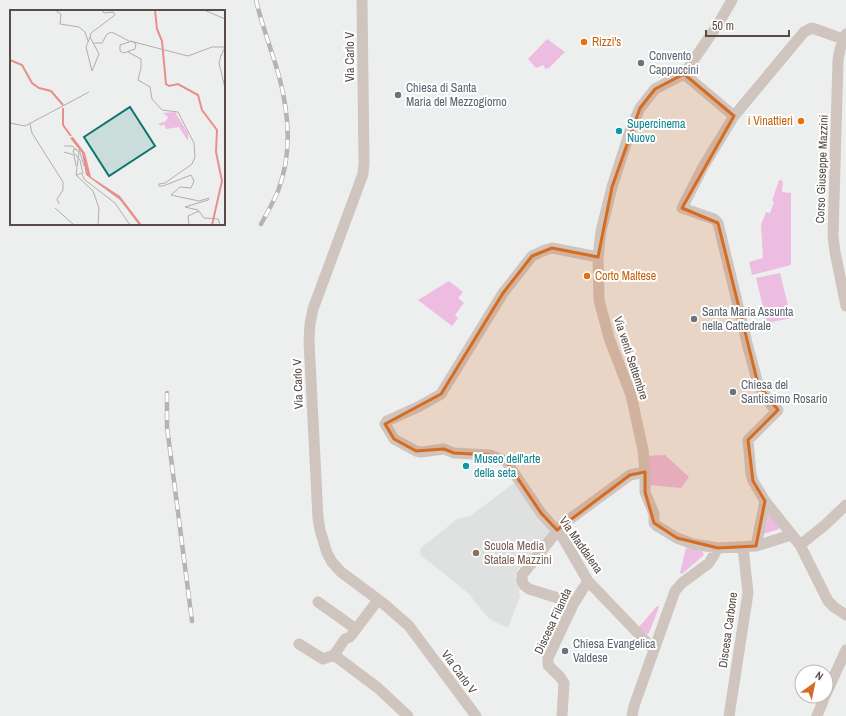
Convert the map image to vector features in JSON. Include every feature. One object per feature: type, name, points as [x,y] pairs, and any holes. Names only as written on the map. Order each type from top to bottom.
[{"type":"street","name":"Via Carlo V","points":[[362,0],[363,174],[313,309],[310,324],[309,341],[317,502],[321,536],[332,562],[341,572],[409,626],[476,716]]},
{"type":"street","points":[[732,0],[717,26],[684,74],[734,116]]},
{"type":"street","points":[[845,37],[812,28],[804,32],[734,116],[703,167],[682,208],[714,219],[718,223],[758,384],[772,406],[778,410],[748,440],[753,481],[765,501],[800,545],[828,601],[846,615]]},
{"type":"street","name":"Corso Giuseppe Mazzini","points":[[845,37],[838,60],[833,236],[846,306]]},
{"type":"street","name":"Via venti Settembre","points":[[684,74],[655,89],[640,108],[631,128],[610,194],[601,231],[598,257],[599,300],[609,338],[631,395],[643,450],[645,492],[654,514],[654,523],[677,538],[693,544],[718,548],[756,546],[792,534]]},
{"type":"street","name":"Via Maddalena","points":[[598,257],[552,248],[536,253],[528,260],[503,293],[441,394],[386,423],[386,426],[394,439],[416,451],[421,452],[444,449],[454,453],[490,455],[504,459],[509,463],[541,513],[563,538],[588,581],[654,650]]},
{"type":"street","points":[[574,603],[529,589],[521,580],[523,573],[563,524],[630,475],[645,472]]},
{"type":"street","points":[[756,546],[765,501]]},
{"type":"street","points":[[800,545],[825,526],[846,505]]},
{"type":"street","name":"Discesa Carbone","points":[[729,716],[748,593],[743,547]]},
{"type":"street","points":[[632,716],[634,706],[675,591],[682,583],[709,563],[718,548]]},
{"type":"street","name":"Discesa Filanda","points":[[562,716],[564,683],[550,668],[547,662],[574,603],[588,581]]},
{"type":"street","points":[[299,644],[323,659],[334,655],[345,639],[350,637],[378,600]]},
{"type":"street","points":[[318,602],[356,628]]},
{"type":"street","points":[[834,677],[846,650]]},
{"type":"street","points":[[334,655],[378,688],[408,716]]},
{"type":"street","points":[[817,716],[822,704]]},
{"type":"highlighted area","points":[[684,74],[734,116],[682,208],[718,223],[758,384],[778,410],[748,440],[753,481],[765,501],[756,546],[718,548],[677,538],[654,523],[645,492],[645,472],[630,475],[557,530],[541,513],[506,461],[490,455],[454,453],[444,449],[416,451],[394,439],[385,424],[441,394],[503,293],[532,256],[552,248],[598,257],[612,187],[640,108],[655,89]]},
{"type":"shaded area","points":[[547,39],[565,52],[549,68],[545,69],[544,65],[536,68],[528,59]]},
{"type":"shaded area","points":[[779,180],[783,181],[782,192],[791,193],[791,265],[752,275],[749,262],[763,258],[761,225],[766,212],[770,213],[774,202],[772,201]]},
{"type":"shaded area","points":[[780,273],[791,318],[767,323],[756,278]]},
{"type":"shaded area","points":[[449,281],[463,292],[458,298],[464,303],[455,315],[458,318],[452,326],[418,300]]},
{"type":"shaded area","points":[[665,455],[689,477],[681,488],[649,485],[646,456]]},
{"type":"shaded area","name":"Scuola Media Statale Mazzini","points":[[514,483],[550,533],[518,569],[515,577],[518,582],[520,596],[508,628],[489,619],[469,594],[421,556],[420,549],[457,519],[470,516]]},
{"type":"shaded area","points":[[768,512],[779,529],[763,534]]},
{"type":"shaded area","points":[[686,548],[702,551],[704,555],[682,574],[680,573]]},
{"type":"shaded area","points":[[657,606],[659,607],[649,633],[647,634],[639,627]]},
{"type":"railway","points":[[256,0],[279,76],[285,105],[288,134],[285,163],[278,191],[261,224]]},
{"type":"railway","points":[[167,393],[167,427],[192,621]]},
{"type":"place","name":"Rizzi's","points":[[584,42]]},
{"type":"place","name":"Convento Cappuccini","points":[[641,63]]},
{"type":"place","name":"Chiesa di Santa Maria del Mezzogiorno","points":[[398,95]]},
{"type":"place","name":"i Vinattieri","points":[[801,121]]},
{"type":"place","name":"Supercinema Nuovo","points":[[619,131]]},
{"type":"place","name":"Corto Maltese","points":[[587,276]]},
{"type":"place","name":"Santa Maria Assunta nella Cattedrale","points":[[694,319]]},
{"type":"place","name":"Chiesa del Santissimo Rosario","points":[[733,392]]},
{"type":"place","name":"Museo dell'arte della seta","points":[[466,466]]},
{"type":"place","name":"Scuola Media Statale Mazzini","points":[[476,553]]},
{"type":"place","name":"Chiesa Evangelica Valdese","points":[[565,651]]}]
